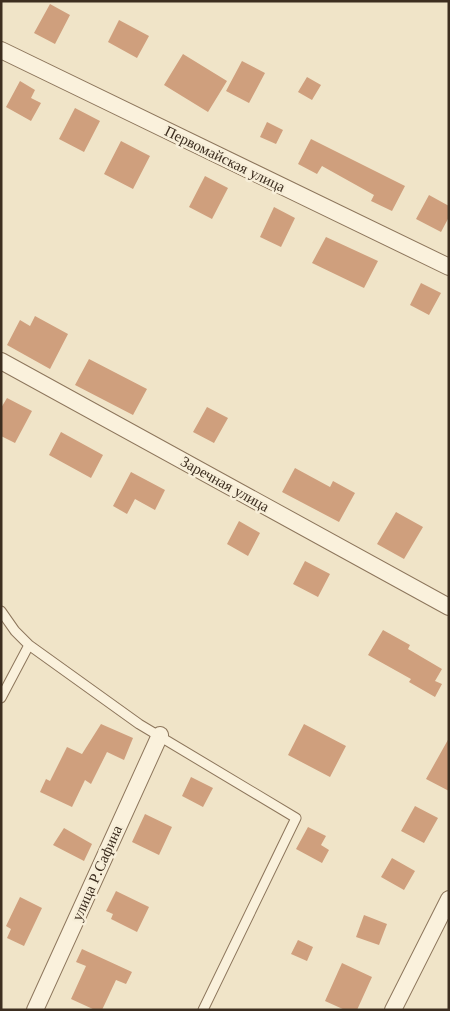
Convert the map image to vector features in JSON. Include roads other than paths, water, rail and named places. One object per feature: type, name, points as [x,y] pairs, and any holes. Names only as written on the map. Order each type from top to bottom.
[{"type":"street","name":"Первомайская улица","points":[[1,50],[449,267]]},
{"type":"street","name":"Заречная улица","points":[[1,362],[449,607]]},
{"type":"street","name":"улица Р.Сафина","points":[[35,1010],[160,735]]},
{"type":"street","points":[[393,1010],[449,899]]},
{"type":"lane","points":[[1,611],[15,631],[29,645],[140,724],[296,818],[203,1010]]},
{"type":"lane","points":[[1,698],[29,645]]}]
